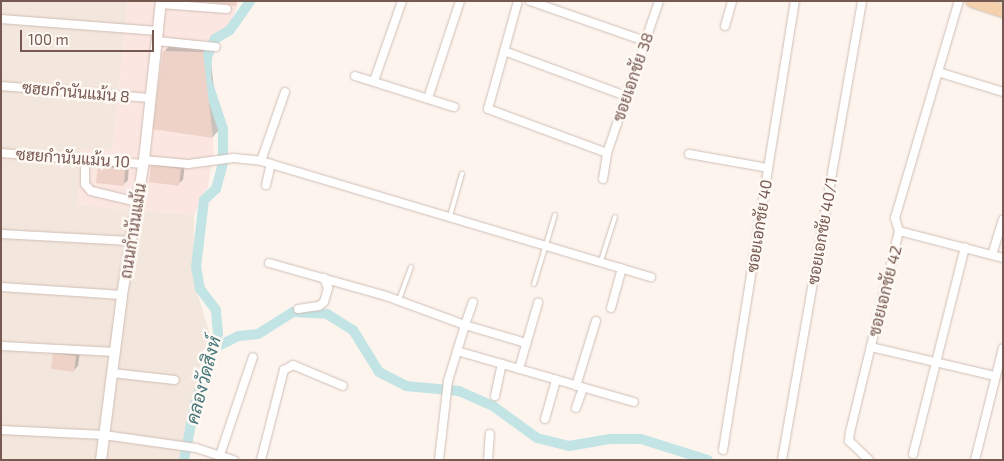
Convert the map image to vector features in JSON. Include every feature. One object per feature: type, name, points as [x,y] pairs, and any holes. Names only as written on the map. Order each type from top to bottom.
[{"type":"main road","points":[[972,1],[1003,11]]},
{"type":"street","points":[[374,81],[402,1]]},
{"type":"street","points":[[428,98],[460,1]]},
{"type":"street","points":[[518,1],[488,103],[492,112],[607,153]]},
{"type":"street","points":[[530,1],[645,41]]},
{"type":"street","points":[[649,1],[658,3]]},
{"type":"street","points":[[725,26],[732,1]]},
{"type":"street","name":"ซอยเอกชัย 40","points":[[723,450],[795,1]]},
{"type":"street","name":"ซอยเอกชัย 40/1","points":[[782,460],[862,1]]},
{"type":"street","name":"ซอยเอกชัย 42","points":[[869,460],[849,441],[900,230],[896,218],[959,1]]},
{"type":"street","points":[[161,3],[227,9]]},
{"type":"street","name":"ถนนกำนันแม้น","points":[[101,460],[122,296],[144,162],[161,3]]},
{"type":"street","name":"ซอยเอกชัย 38","points":[[603,179],[607,153],[658,3]]},
{"type":"street","points":[[1,19],[157,36],[197,45],[216,47]]},
{"type":"street","points":[[504,51],[626,96]]},
{"type":"street","points":[[938,72],[1003,92]]},
{"type":"street","points":[[355,76],[454,107]]},
{"type":"street","name":"ซฮยกำนันแม้น 8","points":[[1,86],[150,98]]},
{"type":"street","points":[[261,161],[285,92]]},
{"type":"street","name":"ซฮยกำนันแม้น 10","points":[[1,153],[85,160],[188,164],[234,158],[261,161],[651,276]]},
{"type":"street","points":[[689,154],[768,168]]},
{"type":"street","points":[[85,160],[85,184],[91,190],[137,202]]},
{"type":"street","points":[[266,185],[271,164]]},
{"type":"street","points":[[992,255],[1003,220]]},
{"type":"street","points":[[900,230],[1003,258]]},
{"type":"street","points":[[1,234],[130,241]]},
{"type":"street","points":[[913,454],[965,247]]},
{"type":"street","points":[[269,263],[399,300],[465,325],[526,343]]},
{"type":"street","points":[[611,308],[622,268]]},
{"type":"street","points":[[298,309],[319,306],[324,302],[328,288],[324,278]]},
{"type":"street","points":[[1,287],[122,296]]},
{"type":"street","points":[[439,460],[448,381],[473,302]]},
{"type":"street","points":[[519,369],[538,303]]},
{"type":"street","points":[[576,408],[596,321]]},
{"type":"street","points":[[1,346],[115,352]]},
{"type":"street","points":[[872,347],[995,376]]},
{"type":"street","points":[[975,460],[1003,348]]},
{"type":"street","points":[[457,351],[634,402]]},
{"type":"street","points":[[220,455],[253,357]]},
{"type":"street","points":[[495,396],[502,364]]},
{"type":"street","points":[[261,460],[284,370],[293,366],[343,386]]},
{"type":"street","points":[[112,373],[176,380]]},
{"type":"street","points":[[545,419],[556,380]]},
{"type":"street","points":[[1,430],[104,435],[196,448],[234,460]]},
{"type":"street","points":[[488,460],[490,434]]},
{"type":"lane","points":[[450,216],[462,174]]},
{"type":"lane","points":[[534,284],[544,245],[555,215]]},
{"type":"lane","points":[[601,261],[615,217]]},
{"type":"lane","points":[[399,300],[411,267]]},
{"type":"shaded area","points":[[1,1],[128,1],[112,151],[77,205],[194,215],[193,279],[209,332],[184,460],[1,460]]},
{"type":"shaded area","points":[[128,1],[239,1],[225,38],[206,41],[202,56],[214,149],[208,187],[194,215],[77,205],[81,150],[112,151]]},
{"type":"building","points":[[197,1],[237,1],[236,6]]},
{"type":"building","points":[[163,51],[203,52],[213,138],[152,129]]},
{"type":"building","points":[[151,165],[181,169],[179,186],[149,182]]},
{"type":"building","points":[[98,166],[125,169],[124,186],[96,183]]},
{"type":"building","points":[[53,353],[76,356],[74,372],[51,369]]},
{"type":"waterway","name":"คลองวัดสิงห์","points":[[184,460],[195,404],[218,334],[216,310],[200,289],[196,267],[204,200],[216,189],[223,162],[223,129],[206,78],[207,57],[215,39],[230,30],[250,1]]},
{"type":"waterway","points":[[212,349],[239,336],[258,334],[293,312],[327,314],[353,330],[379,372],[406,386],[459,391],[493,406],[537,438],[569,446],[610,439],[641,439],[708,460]]}]
